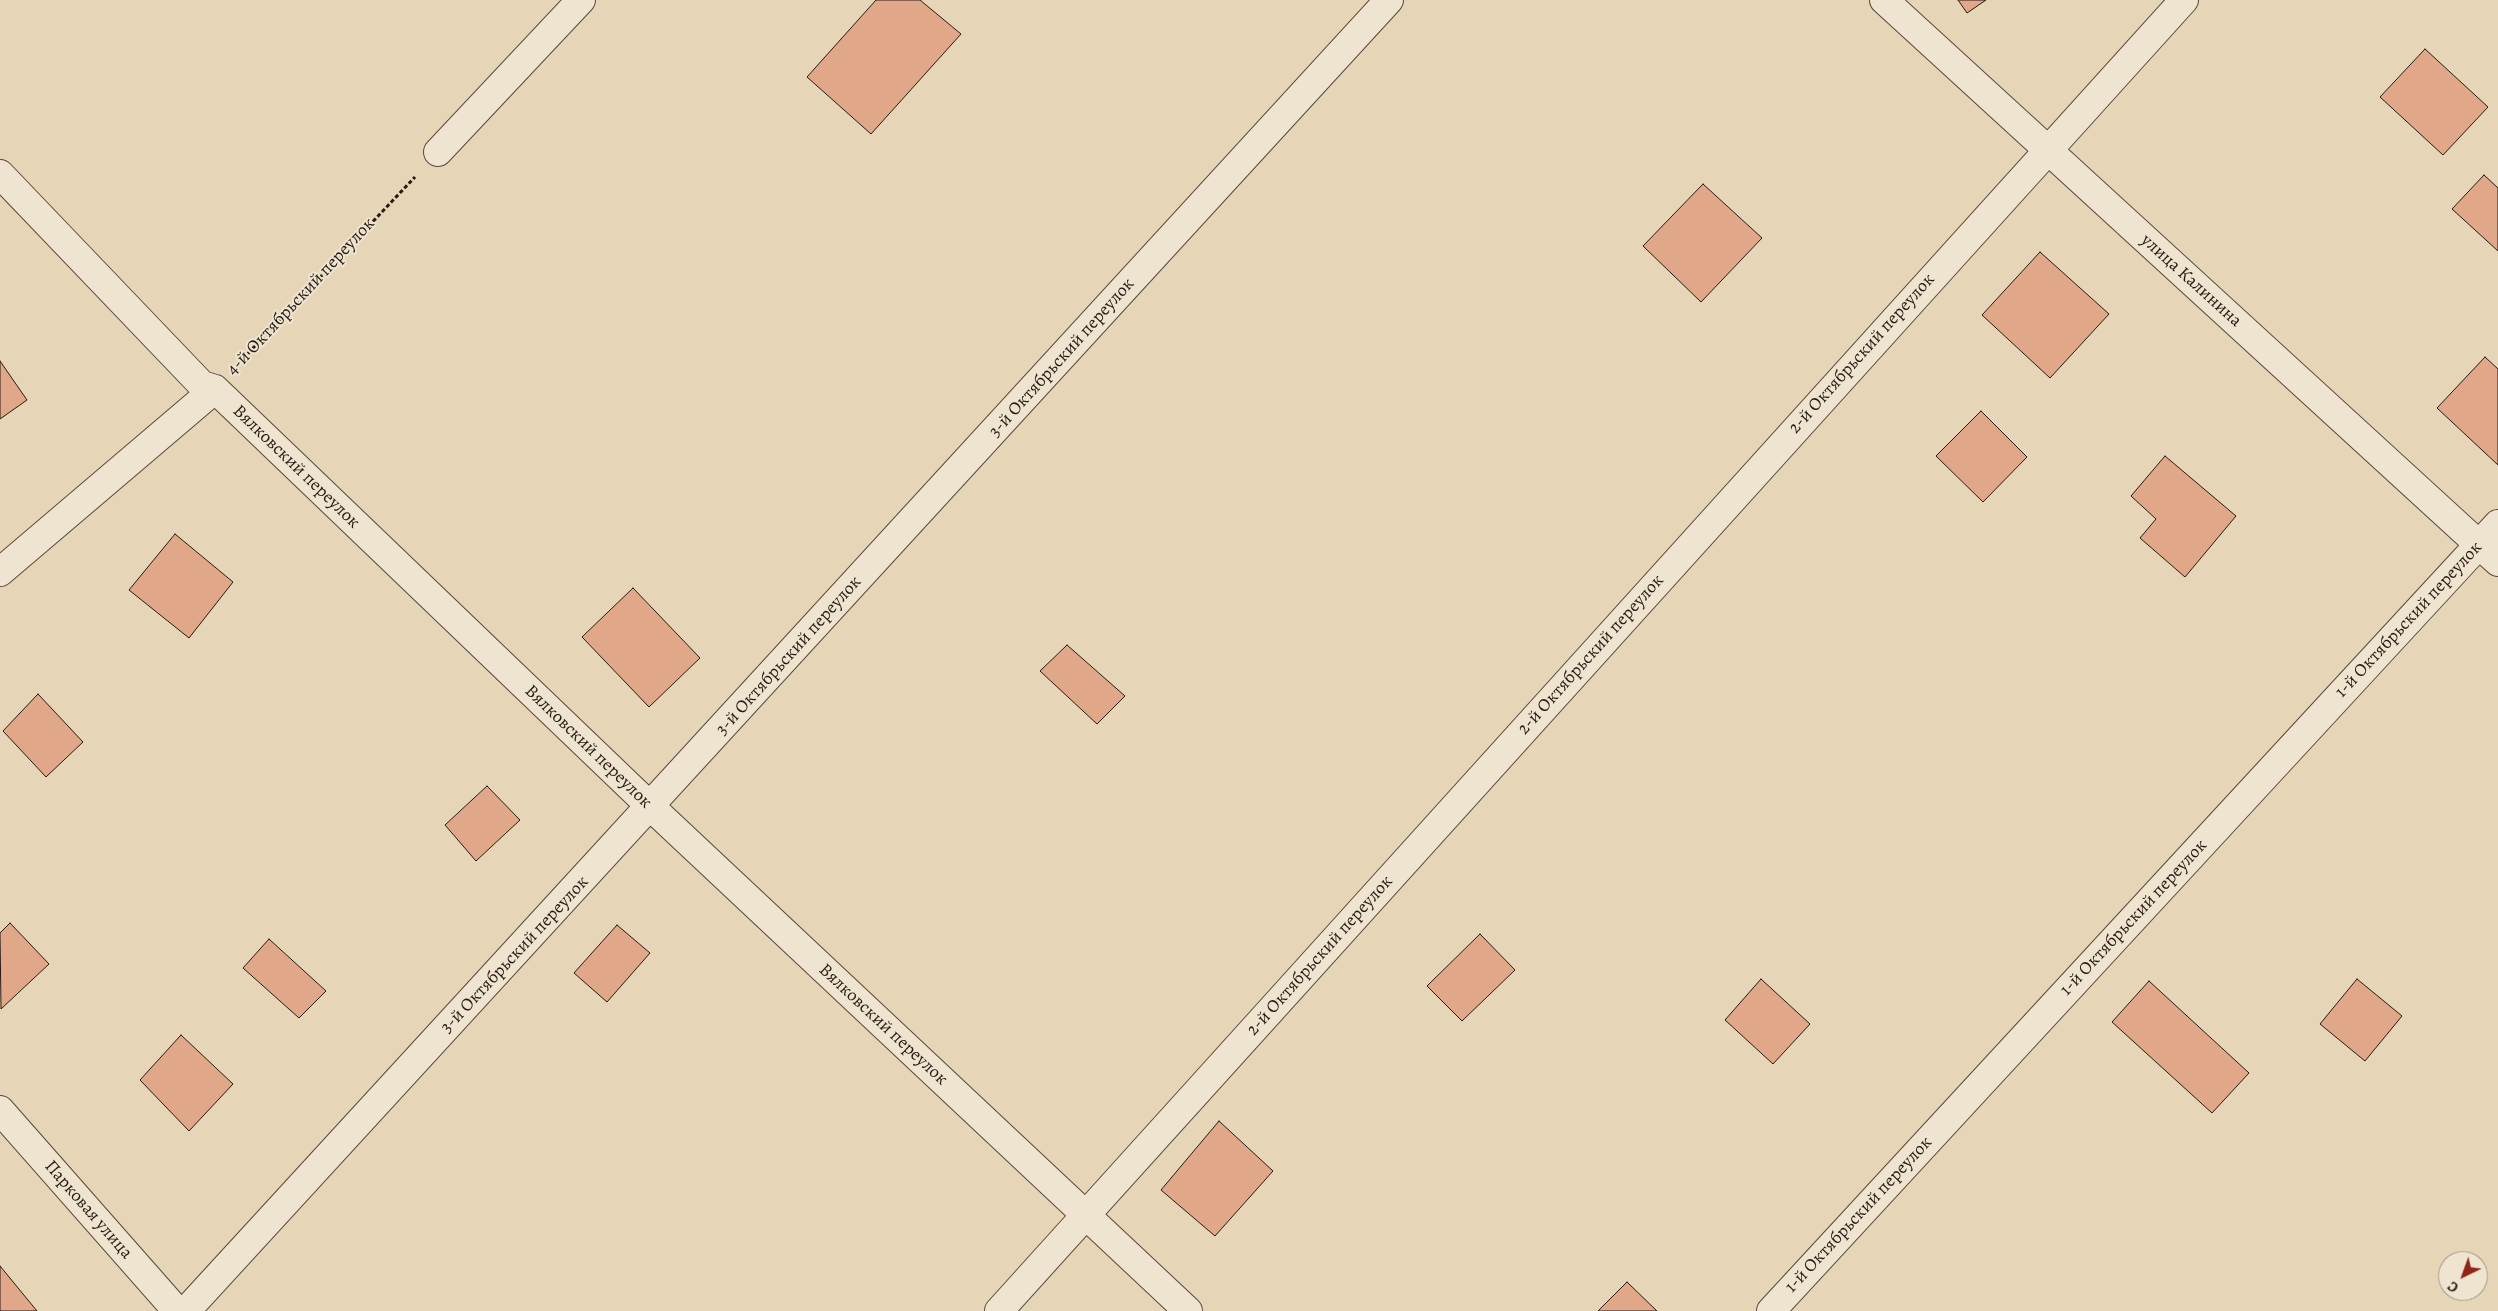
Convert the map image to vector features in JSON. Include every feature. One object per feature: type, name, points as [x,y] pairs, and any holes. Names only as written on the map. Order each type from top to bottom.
[{"type":"street","points":[[438,152],[581,0]]},
{"type":"street","name":"3-й Октябрьский переулок","points":[[186,1311],[651,807],[1390,0]]},
{"type":"street","name":"улица Калинина","points":[[1884,0],[2489,554]]},
{"type":"street","name":"2-й Октябрьский переулок","points":[[999,1311],[2184,0]]},
{"type":"street","name":"Вялковский переулок","points":[[0,174],[11,198],[202,385],[215,389],[651,807],[1188,1311]]},
{"type":"street","name":"4-й Октябрьский переулок","points":[[0,572],[215,389]]},
{"type":"street","name":"1-й Октябрьский переулок","points":[[1771,1311],[2489,554],[2498,524]]},
{"type":"street","name":"Парковая улица","points":[[0,1110],[176,1311]]},
{"type":"path","name":"4-й Октябрьский переулок","points":[[215,389],[438,152]]},
{"type":"building","points":[[876,0],[920,0],[961,34],[871,134],[807,77]]},
{"type":"building","points":[[1958,0],[1986,0],[1967,13]]},
{"type":"building","points":[[2425,49],[2488,107],[2443,155],[2380,97]]},
{"type":"building","points":[[2484,175],[2498,188],[2498,251],[2452,209]]},
{"type":"building","points":[[1703,184],[1762,238],[1701,302],[1643,246]]},
{"type":"building","points":[[2040,252],[2109,314],[2050,378],[1982,315]]},
{"type":"building","points":[[2485,357],[2498,369],[2498,465],[2437,408]]},
{"type":"building","points":[[0,361],[27,400],[0,419]]},
{"type":"building","points":[[1981,411],[2027,457],[1983,502],[1936,456]]},
{"type":"building","points":[[2165,456],[2236,516],[2185,577],[2140,538],[2156,519],[2131,496]]},
{"type":"building","points":[[175,534],[233,582],[189,638],[129,590]]},
{"type":"building","points":[[633,588],[700,658],[649,707],[582,637]]},
{"type":"building","points":[[1067,645],[1125,696],[1097,724],[1040,671]]},
{"type":"building","points":[[38,694],[83,742],[46,777],[3,731]]},
{"type":"building","points":[[487,786],[520,820],[476,861],[445,825]]},
{"type":"building","points":[[10,923],[49,964],[1,1009],[0,933]]},
{"type":"building","points":[[617,925],[650,953],[607,1002],[574,973]]},
{"type":"building","points":[[1480,934],[1515,970],[1462,1021],[1427,986]]},
{"type":"building","points":[[269,939],[326,991],[299,1018],[243,968]]},
{"type":"building","points":[[1761,979],[1810,1024],[1773,1064],[1725,1020]]},
{"type":"building","points":[[2357,979],[2402,1016],[2365,1061],[2320,1024]]},
{"type":"building","points":[[2149,981],[2249,1073],[2212,1113],[2112,1022]]},
{"type":"building","points":[[181,1035],[233,1084],[189,1131],[140,1080]]},
{"type":"building","points":[[1219,1121],[1273,1171],[1215,1236],[1161,1190]]},
{"type":"building","points":[[0,1266],[37,1311],[0,1311]]},
{"type":"building","points":[[1627,1282],[1657,1311],[1598,1311]]}]
